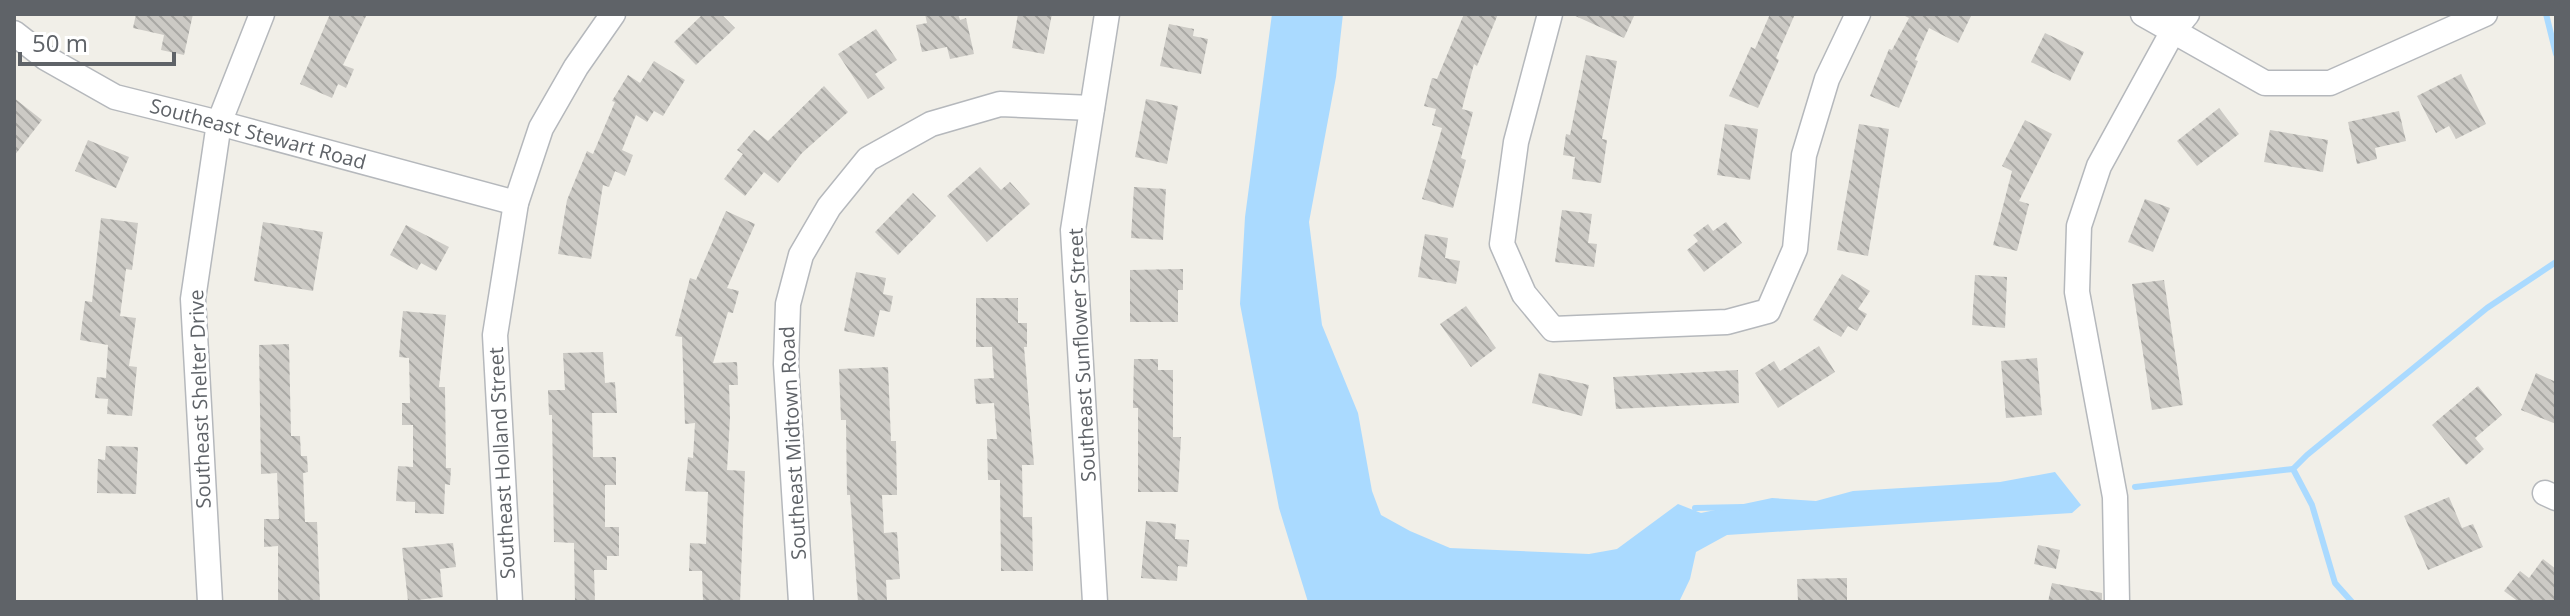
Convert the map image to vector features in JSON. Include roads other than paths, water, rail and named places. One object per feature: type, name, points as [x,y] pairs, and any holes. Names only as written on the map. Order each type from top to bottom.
[{"type":"street","name":"Southeast Shelter Drive","points":[[210,602],[193,299],[219,123],[262,14]]},
{"type":"street","name":"Southeast Holland Street","points":[[510,602],[495,335],[516,203],[541,128],[576,67],[613,14]]},
{"type":"street","name":"Southeast Sunflower Street","points":[[1095,602],[1073,230],[1107,14]]},
{"type":"street","points":[[1550,14],[1516,142],[1502,244],[1524,294],[1553,329],[1727,322],[1768,311],[1795,249],[1804,155],[1823,94],[1858,14]]},
{"type":"street","points":[[2143,14],[2180,23],[2265,83],[2330,83],[2485,14]]},
{"type":"street","points":[[2117,602],[2115,497],[2077,292],[2079,226],[2099,166],[2180,23]]},
{"type":"street","name":"Southeast Stewart Road","points":[[14,33],[46,58],[115,97],[516,203]]},
{"type":"street","name":"Southeast Midtown Road","points":[[801,602],[786,364],[788,304],[801,255],[829,207],[868,159],[931,124],[1000,104],[1092,108]]},
{"type":"water","points":[[1272,14],[1343,14],[1336,77],[1309,222],[1322,325],[1358,413],[1372,491],[1381,515],[1450,548],[1589,554],[1617,549],[1678,504],[1701,513],[1772,498],[1816,501],[1853,491],[2000,482],[2055,472],[2081,505],[2072,513],[1727,535],[1696,552],[1690,579],[1679,602],[1308,602],[1279,508],[1240,304],[1245,217]]},
{"type":"waterway","points":[[2546,14],[2556,54]]},
{"type":"waterway","points":[[2352,602],[2335,583],[2312,505],[2293,469],[2487,308],[2556,262]]},
{"type":"waterway","points":[[2135,487],[2293,469]]},
{"type":"waterway","points":[[1695,508],[1743,507]]}]
